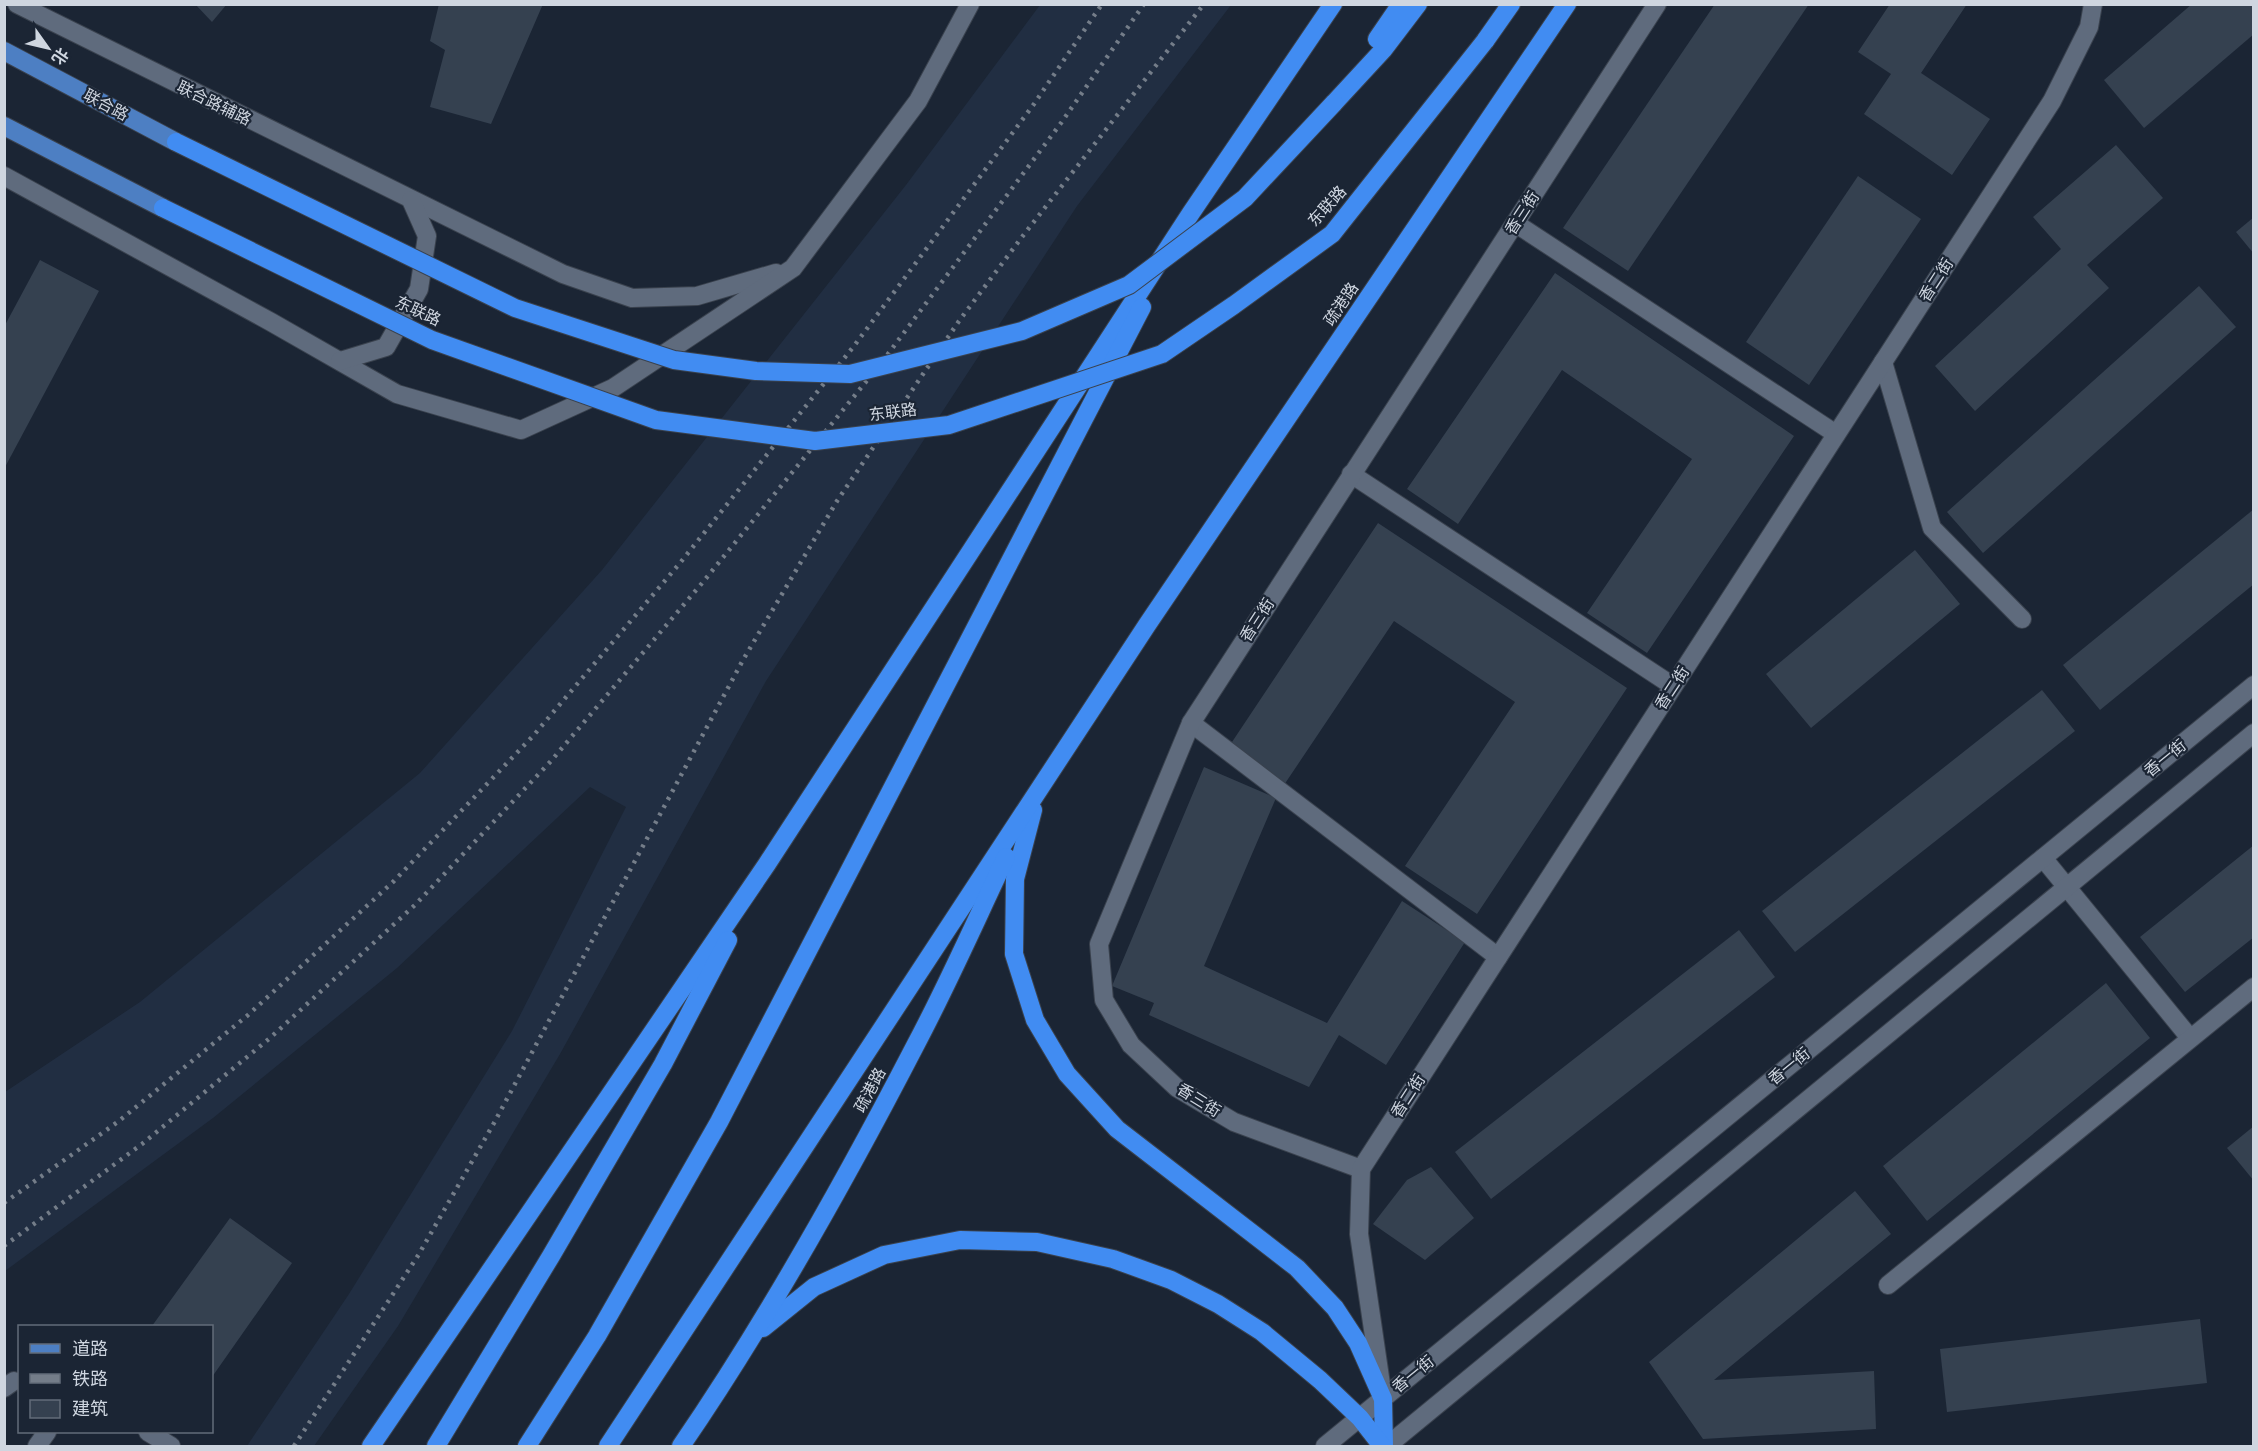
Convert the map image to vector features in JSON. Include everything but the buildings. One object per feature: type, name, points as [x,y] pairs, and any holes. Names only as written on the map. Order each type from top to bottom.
[{"type":"highway","points":[[370,1446],[767,864],[1191,213],[1333,4]]},
{"type":"highway","points":[[1334,103],[1401,4]]},
{"type":"highway","points":[[176,142],[515,308],[674,360],[756,371],[850,374],[1022,331],[1129,285],[1245,198],[1383,50],[1418,4]]},
{"type":"highway","name":"东联路","points":[[163,208],[432,340],[656,420],[815,441],[949,425],[1162,354],[1332,234],[1511,4]]},
{"type":"highway","name":"疏港路","points":[[681,1446],[752,1337],[811,1239],[916,1044],[1037,794],[1148,625],[1567,4]]},
{"type":"highway","points":[[527,1446],[597,1336],[719,1122],[1191,213]]},
{"type":"highway","points":[[1037,794],[1015,879],[1014,943],[1014,954],[1035,1020],[1067,1074],[1117,1129],[1297,1268],[1335,1308],[1358,1343],[1383,1399],[1384,1446]]},
{"type":"highway","points":[[608,1446],[1037,794]]},
{"type":"highway","points":[[436,1446],[551,1256],[663,1064],[767,864]]},
{"type":"highway","points":[[752,1337],[814,1287],[884,1255],[960,1239],[1037,1242],[1113,1259],[1171,1280],[1218,1304],[1262,1332],[1320,1380],[1360,1418],[1384,1446]]},
{"type":"main road","name":"联合路","points":[[4,51],[176,142]]},
{"type":"main road","points":[[4,126],[163,208]]},
{"type":"street","name":"联合路辅路","points":[[17,4],[563,274],[632,298],[697,296],[793,268]]},
{"type":"street","points":[[4,176],[397,394],[521,430],[613,388],[793,268],[918,101],[970,4]]},
{"type":"street","name":"香三街","points":[[1360,1169],[1234,1122],[1177,1088],[1131,1045],[1104,1000],[1099,944],[1191,723],[1657,4]]},
{"type":"street","name":"香二街","points":[[1360,1169],[2052,101],[2088,27],[2093,4]]},
{"type":"street","points":[[340,362],[386,347],[419,289],[427,236],[411,200]]},
{"type":"street","points":[[1515,223],[1836,434]]},
{"type":"street","points":[[1883,362],[1932,528],[2022,619]]},
{"type":"street","points":[[1351,474],[1673,687]]},
{"type":"street","name":"香一街","points":[[1325,1446],[2253,686]]},
{"type":"street","points":[[1191,723],[1498,957]]},
{"type":"street","points":[[1384,1446],[2253,733]]},
{"type":"street","points":[[2043,858],[2190,1038]]},
{"type":"street","points":[[1888,1285],[2253,987]]},
{"type":"street","points":[[1360,1169],[1359,1234],[1383,1399]]},
{"type":"street","points":[[37,1446],[46,1433]]},
{"type":"street","points":[[151,1433],[171,1446]]},
{"type":"shaded area","points":[[1040,5],[1231,5],[1077,206],[766,681],[560,1054],[398,1326],[314,1446],[247,1446],[349,1294],[512,1031],[626,807],[590,787],[397,968],[213,1118],[5,1271],[5,1092],[140,1002],[420,773],[602,570],[906,185]]},
{"type":"railway","points":[[4,1203],[119,1121],[248,1015],[394,881],[533,736],[680,563],[854,346],[1034,104],[1102,4]]},
{"type":"railway","points":[[4,1246],[142,1144],[270,1038],[416,904],[551,761],[703,582],[882,362],[1061,123],[1144,4]]},
{"type":"railway","points":[[294,1446],[419,1254],[494,1123],[743,660],[837,501],[959,321],[1204,4]]}]
